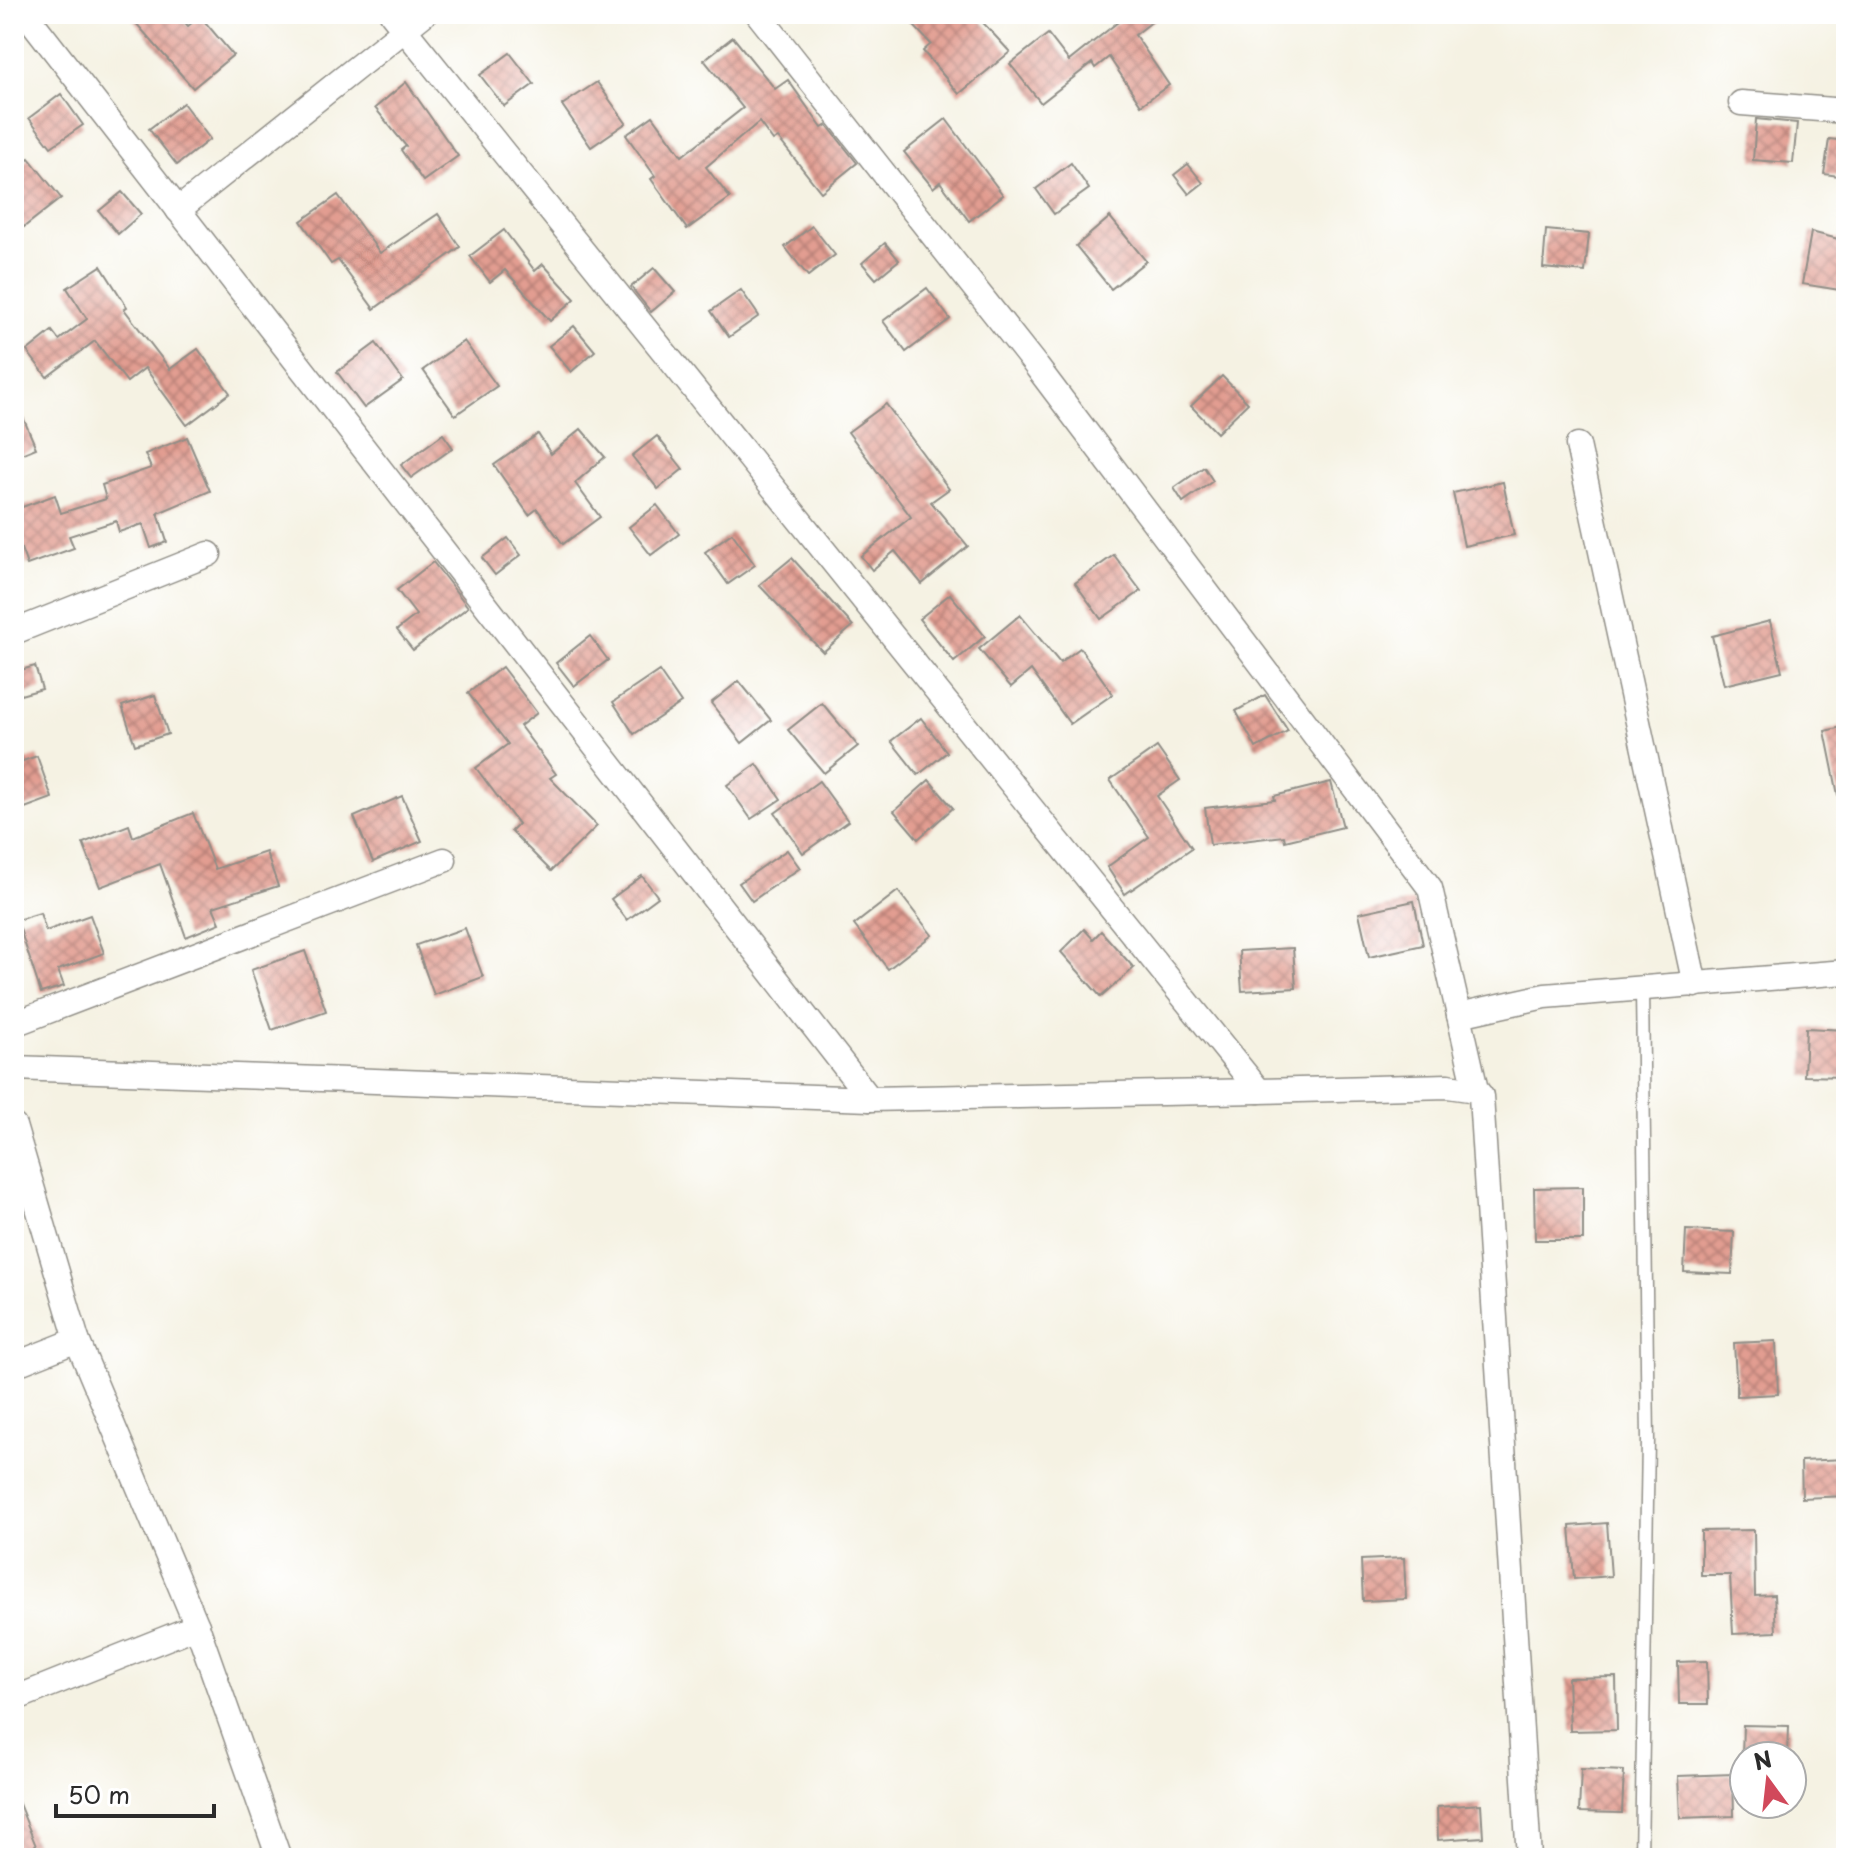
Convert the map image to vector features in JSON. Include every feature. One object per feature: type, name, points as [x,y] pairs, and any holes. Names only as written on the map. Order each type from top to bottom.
[{"type":"street","points":[[26,14],[870,1099]]},
{"type":"street","points":[[178,210],[398,22],[424,14]]},
{"type":"street","points":[[758,14],[1037,367],[1430,888],[1476,1090],[1481,1096],[1529,1858]]},
{"type":"street","points":[[398,22],[1259,1091]]},
{"type":"street","points":[[1741,103],[1846,111]]},
{"type":"street","points":[[1578,445],[1695,985]]},
{"type":"street","points":[[14,632],[209,554]]},
{"type":"street","points":[[14,1024],[444,860]]},
{"type":"street","points":[[1459,1015],[1545,996],[1846,972]]},
{"type":"street","points":[[14,1068],[870,1099],[1448,1086],[1476,1090]]},
{"type":"street","points":[[14,1126],[77,1340],[197,1626],[279,1858]]},
{"type":"street","points":[[14,1365],[77,1340]]},
{"type":"street","points":[[14,1699],[197,1626]]},
{"type":"lane","points":[[1641,1858],[1648,1440],[1642,990]]},
{"type":"building","points":[[128,14],[178,14],[188,26],[200,16],[233,55],[193,88]]},
{"type":"building","points":[[903,14],[975,14],[1010,52],[959,94],[923,51],[931,44]]},
{"type":"building","points":[[1128,14],[1162,14],[1135,35],[1169,85],[1141,105],[1109,57],[1095,68],[1092,63],[1041,103],[1010,64],[1048,34],[1069,61]]},
{"type":"building","points":[[733,37],[775,89],[788,80],[822,128],[827,125],[857,163],[821,192],[778,138],[773,141],[759,122],[706,167],[730,198],[687,229],[651,179],[655,176],[626,135],[653,116],[682,156],[743,108],[704,60]]},
{"type":"building","points":[[510,53],[534,84],[504,106],[480,75]]},
{"type":"building","points":[[406,82],[458,156],[423,181],[401,150],[406,146],[375,108]]},
{"type":"building","points":[[597,82],[626,123],[591,147],[562,105]]},
{"type":"building","points":[[61,94],[83,125],[51,147],[29,118]]},
{"type":"building","points":[[183,103],[210,139],[177,165],[149,129]]},
{"type":"building","points":[[946,119],[1003,195],[969,221],[940,182],[933,188],[904,152]]},
{"type":"building","points":[[1756,119],[1797,123],[1793,163],[1753,160]]},
{"type":"building","points":[[1829,139],[1846,141],[1846,177],[1824,174]]},
{"type":"building","points":[[29,158],[61,198],[24,227],[14,215],[14,170]]},
{"type":"building","points":[[1071,163],[1089,189],[1054,214],[1036,189]]},
{"type":"building","points":[[1188,164],[1203,183],[1189,194],[1174,175]]},
{"type":"building","points":[[122,192],[141,214],[118,234],[99,211]]},
{"type":"building","points":[[338,195],[380,253],[438,214],[460,247],[374,309],[338,260],[331,264],[301,221]]},
{"type":"building","points":[[1110,217],[1146,261],[1111,289],[1076,246]]},
{"type":"building","points":[[812,226],[835,255],[808,276],[785,247]]},
{"type":"building","points":[[504,230],[535,271],[543,264],[575,299],[550,321],[505,270],[490,282],[470,256]]},
{"type":"building","points":[[1546,230],[1589,234],[1585,272],[1543,268]]},
{"type":"building","points":[[1811,232],[1846,241],[1846,291],[1802,284]]},
{"type":"building","points":[[885,243],[899,260],[876,279],[862,263]]},
{"type":"building","points":[[101,266],[127,307],[124,309],[170,369],[198,349],[230,393],[187,425],[145,368],[127,382],[95,341],[47,377],[27,351],[52,331],[59,340],[87,319],[67,288]]},
{"type":"building","points":[[654,268],[675,292],[651,312],[631,287]]},
{"type":"building","points":[[927,288],[950,319],[906,352],[883,321]]},
{"type":"building","points":[[741,290],[759,316],[729,337],[711,311]]},
{"type":"building","points":[[574,326],[595,351],[571,372],[549,346]]},
{"type":"building","points":[[464,341],[497,386],[455,415],[423,370]]},
{"type":"building","points":[[376,343],[403,380],[364,408],[337,372]]},
{"type":"building","points":[[1222,376],[1248,403],[1217,433],[1191,406]]},
{"type":"building","points":[[14,396],[36,448],[14,457]]},
{"type":"building","points":[[886,404],[949,489],[931,502],[968,546],[922,584],[895,551],[872,570],[861,556],[911,517],[848,432]]},
{"type":"building","points":[[581,429],[605,457],[575,483],[600,517],[563,544],[537,509],[529,515],[494,465],[538,434],[551,454]]},
{"type":"building","points":[[443,434],[453,448],[411,478],[401,465]]},
{"type":"building","points":[[657,436],[683,469],[658,489],[632,456]]},
{"type":"building","points":[[187,437],[210,491],[158,513],[167,542],[151,548],[143,524],[119,532],[116,521],[69,536],[74,548],[27,565],[14,529],[14,510],[55,495],[61,513],[106,499],[102,485],[151,468],[145,454]]},
{"type":"building","points":[[1204,467],[1213,481],[1183,502],[1174,488]]},
{"type":"building","points":[[1503,482],[1514,535],[1464,546],[1453,493]]},
{"type":"building","points":[[657,505],[679,534],[651,555],[629,527]]},
{"type":"building","points":[[732,533],[755,565],[728,584],[705,552]]},
{"type":"building","points":[[508,538],[521,555],[495,575],[482,558]]},
{"type":"building","points":[[1114,555],[1141,591],[1101,619],[1075,583]]},
{"type":"building","points":[[792,558],[853,626],[823,652],[759,585]]},
{"type":"building","points":[[433,562],[468,607],[413,650],[397,630],[416,615],[397,590]]},
{"type":"building","points":[[950,594],[985,636],[954,662],[919,619]]},
{"type":"building","points":[[1020,615],[1060,663],[1080,648],[1113,694],[1070,724],[1031,670],[1011,687],[979,649]]},
{"type":"building","points":[[1770,621],[1782,671],[1724,685],[1712,636]]},
{"type":"building","points":[[590,636],[608,660],[574,686],[556,663]]},
{"type":"building","points":[[35,666],[42,689],[17,696],[14,672]]},
{"type":"building","points":[[502,667],[537,713],[520,726],[556,774],[550,778],[597,826],[551,871],[511,831],[518,824],[476,768],[508,744],[468,693]]},
{"type":"building","points":[[659,671],[681,703],[634,734],[613,702]]},
{"type":"building","points":[[739,681],[771,720],[742,743],[711,703]]},
{"type":"building","points":[[155,695],[168,734],[135,745],[122,706]]},
{"type":"building","points":[[1265,695],[1288,731],[1256,748],[1236,711]]},
{"type":"building","points":[[822,703],[858,746],[824,773],[788,730]]},
{"type":"building","points":[[921,718],[947,752],[918,775],[891,741]]},
{"type":"building","points":[[1846,726],[1846,794],[1838,795],[1825,731]]},
{"type":"building","points":[[1157,747],[1180,780],[1157,796],[1192,848],[1125,894],[1107,867],[1149,837],[1110,780]]},
{"type":"building","points":[[37,756],[52,798],[14,812],[14,764]]},
{"type":"building","points":[[757,764],[781,799],[751,819],[727,785]]},
{"type":"building","points":[[929,780],[953,808],[918,839],[894,811]]},
{"type":"building","points":[[819,781],[848,821],[803,853],[775,813]]},
{"type":"building","points":[[1331,782],[1343,827],[1285,841],[1284,836],[1210,845],[1205,808],[1275,800],[1274,796]]},
{"type":"building","points":[[402,796],[422,841],[373,862],[354,817]]},
{"type":"building","points":[[193,813],[215,869],[266,852],[278,886],[213,907],[220,923],[186,937],[160,864],[100,887],[83,843],[129,825],[133,837]]},
{"type":"building","points":[[787,850],[800,868],[752,901],[739,883]]},
{"type":"building","points":[[642,876],[658,897],[627,920],[611,899]]},
{"type":"building","points":[[898,891],[932,935],[888,969],[854,925]]},
{"type":"building","points":[[1414,901],[1423,945],[1369,957],[1359,913]]},
{"type":"building","points":[[40,913],[46,931],[90,915],[104,953],[58,970],[64,986],[41,993],[17,920]]},
{"type":"building","points":[[465,928],[483,977],[434,995],[416,945]]},
{"type":"building","points":[[1084,929],[1093,939],[1101,931],[1134,968],[1101,997],[1061,952]]},
{"type":"building","points":[[1293,948],[1296,988],[1242,991],[1239,951]]},
{"type":"building","points":[[305,951],[326,1011],[272,1030],[251,970]]},
{"type":"building","points":[[1806,1028],[1846,1030],[1846,1077],[1804,1076]]},
{"type":"building","points":[[1583,1187],[1583,1240],[1535,1240],[1534,1188]]},
{"type":"building","points":[[1686,1230],[1734,1232],[1732,1274],[1684,1272]]},
{"type":"building","points":[[1776,1341],[1778,1394],[1737,1396],[1734,1343]]},
{"type":"building","points":[[1846,1459],[1846,1496],[1802,1498],[1801,1461]]},
{"type":"building","points":[[1607,1523],[1611,1576],[1574,1579],[1570,1526]]},
{"type":"building","points":[[1754,1530],[1755,1596],[1774,1595],[1776,1632],[1733,1634],[1730,1575],[1701,1575],[1701,1531]]},
{"type":"building","points":[[1404,1558],[1406,1599],[1363,1601],[1361,1560]]},
{"type":"building","points":[[1707,1661],[1708,1704],[1679,1704],[1678,1662]]},
{"type":"building","points":[[1616,1677],[1617,1730],[1570,1731],[1568,1678]]},
{"type":"building","points":[[1743,1725],[1789,1726],[1789,1740],[1743,1740]]},
{"type":"building","points":[[1581,1769],[1624,1771],[1622,1813],[1579,1812]]},
{"type":"building","points":[[1728,1774],[1728,1816],[1680,1818],[1678,1776]]},
{"type":"building","points":[[14,1795],[36,1846],[14,1855]]},
{"type":"building","points":[[1481,1804],[1483,1837],[1438,1840],[1437,1807]]}]
